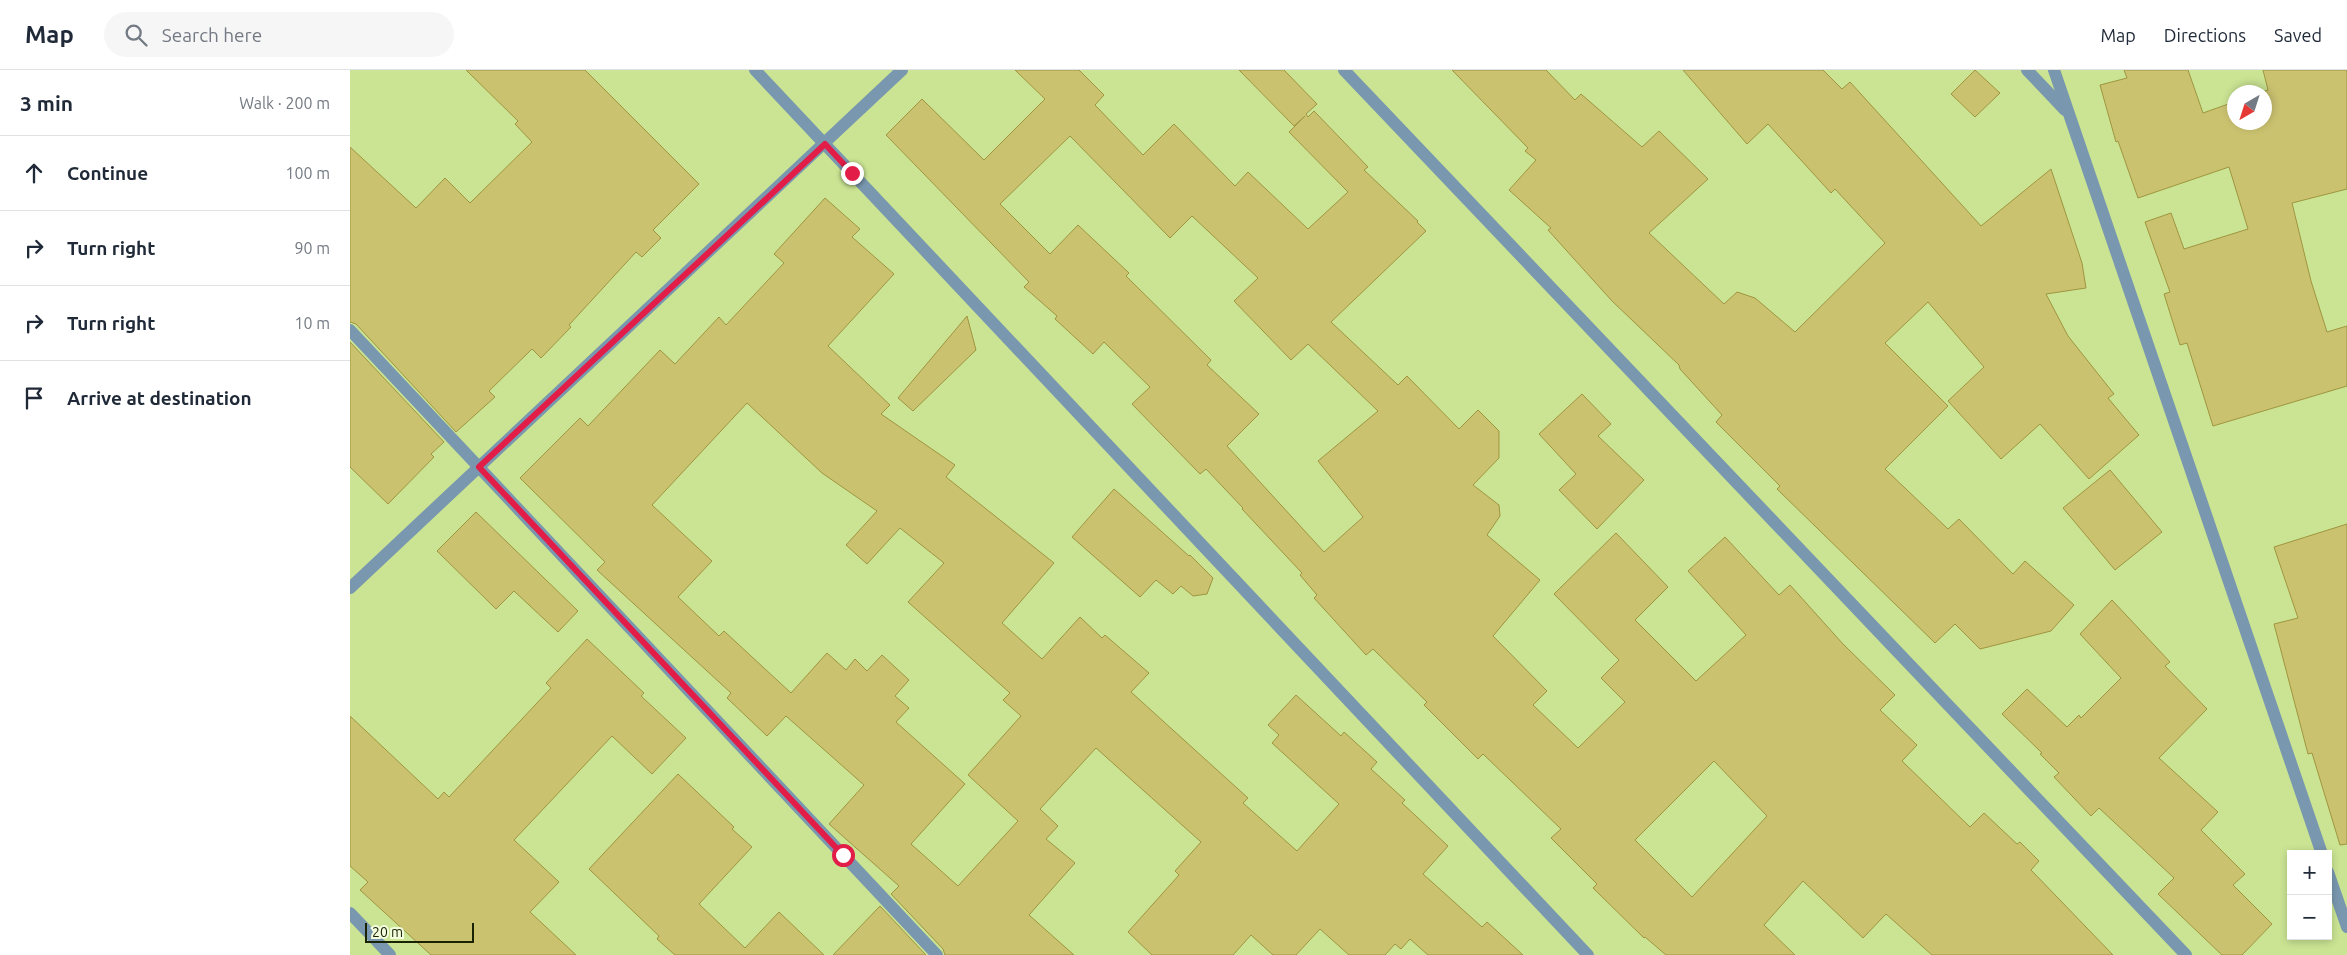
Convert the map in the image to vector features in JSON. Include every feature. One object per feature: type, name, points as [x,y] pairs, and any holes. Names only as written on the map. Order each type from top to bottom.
[{"type":"street","points":[[755,70],[1588,955]]},
{"type":"street","points":[[350,588],[902,70]]},
{"type":"street","points":[[1344,70],[2186,955]]},
{"type":"street","points":[[2027,70],[2068,114]]},
{"type":"street","points":[[2054,70],[2321,850]]},
{"type":"street","points":[[350,330],[937,955]]},
{"type":"street","points":[[2332,884],[2347,927]]},
{"type":"street","points":[[350,913],[390,955]]},
{"type":"building","points":[[466,70],[585,70],[699,184],[653,230],[661,238],[642,257],[636,252],[569,325],[571,327],[541,358],[532,349],[489,391],[495,397],[456,432],[356,324],[350,322],[350,147],[416,208],[445,178],[470,203],[532,142],[515,124],[518,121]]},
{"type":"building","points":[[1015,70],[1079,70],[1104,95],[1095,105],[1143,155],[1174,124],[1235,186],[1248,172],[1308,229],[1348,192],[1289,132],[1305,116],[1294,126],[1239,70],[1284,70],[1317,104],[1306,114],[1308,117],[1314,111],[1368,167],[1364,170],[1418,221],[1426,231],[1331,322],[1398,385],[1407,376],[1459,429],[1478,410],[1499,431],[1499,458],[1473,485],[1499,505],[1500,516],[1487,535],[1540,580],[1493,636],[1547,691],[1533,705],[1578,748],[1625,702],[1601,678],[1619,660],[1554,594],[1616,533],[1668,587],[1635,620],[1696,681],[1746,635],[1688,571],[1725,537],[1779,595],[1790,585],[1843,644],[1895,695],[1880,710],[1917,745],[1902,761],[1970,827],[1984,813],[2017,844],[2020,842],[2039,861],[2031,870],[2113,955],[1932,955],[1886,914],[1863,938],[1803,881],[1764,925],[1795,955],[1666,955],[1644,938],[1593,888],[1597,884],[1551,838],[1561,829],[1483,754],[1478,759],[1424,705],[1427,702],[1373,649],[1366,655],[1314,598],[1317,595],[1300,575],[1302,573],[1243,508],[1206,469],[1200,474],[1132,404],[1150,387],[1104,342],[1093,354],[1055,319],[1057,316],[1024,287],[1029,282],[886,135],[922,99],[984,160],[1045,99]],"holes":[[[1070,136],[1170,238],[1192,216],[1258,278],[1234,301],[1291,360],[1308,344],[1378,411],[1318,461],[1363,517],[1324,552],[1227,446],[1259,414],[1207,365],[1211,360],[1126,276],[1129,273],[1078,225],[1050,254],[1000,204]],[[1714,761],[1767,816],[1692,897],[1635,840]]]},
{"type":"building","points":[[1452,70],[1546,70],[1575,100],[1581,94],[1642,147],[1659,131],[1708,179],[1649,233],[1724,304],[1737,292],[1755,298],[1795,332],[1885,243],[1835,189],[1831,193],[1768,124],[1747,144],[1683,70],[1823,70],[1842,89],[1850,82],[1981,226],[2051,169],[2082,263],[2086,288],[2046,294],[2068,336],[2114,394],[2108,398],[2139,435],[2089,479],[2040,424],[2001,459],[1948,401],[1984,367],[1928,302],[1885,343],[1948,406],[1885,469],[1948,529],[1959,519],[2013,574],[2025,561],[2074,605],[2051,631],[1980,649],[1955,624],[1935,643],[1777,489],[1780,486],[1716,422],[1722,415],[1680,369],[1679,365],[1612,301],[1548,230],[1551,228],[1509,190],[1536,160],[1525,151],[1528,148]]},
{"type":"building","points":[[1975,70],[2000,93],[1975,117],[1951,94]]},
{"type":"building","points":[[2124,70],[2188,70],[2203,113],[2227,104],[2227,130],[2272,130],[2272,85],[2267,85],[2263,70],[2347,70],[2347,189],[2292,203],[2311,281],[2327,332],[2347,326],[2347,386],[2213,426],[2187,343],[2180,345],[2164,294],[2170,292],[2145,222],[2171,213],[2184,249],[2248,229],[2229,167],[2138,198],[2118,141],[2116,142],[2100,85],[2127,78]]},
{"type":"building","points":[[825,198],[860,229],[852,237],[894,274],[828,346],[890,405],[881,414],[955,465],[946,477],[1054,563],[1002,623],[1042,659],[1080,617],[1102,638],[1105,635],[1149,673],[1131,692],[1248,798],[1243,803],[1297,851],[1339,804],[1272,743],[1279,735],[1268,725],[1296,695],[1341,736],[1344,732],[1377,762],[1371,769],[1405,800],[1402,803],[1448,846],[1423,874],[1482,927],[1487,922],[1523,955],[1428,955],[1410,939],[1401,949],[1395,944],[1385,955],[1349,955],[1320,929],[1296,955],[1273,955],[1251,935],[1233,955],[1152,955],[1128,932],[1179,875],[1175,871],[1201,842],[1096,748],[1040,809],[1058,826],[1046,839],[1075,863],[1029,915],[1074,955],[945,955],[943,949],[891,894],[899,886],[829,824],[864,785],[786,716],[767,736],[727,698],[731,693],[597,570],[605,562],[520,478],[580,418],[588,426],[660,350],[675,364],[719,317],[726,325],[784,263],[774,254]],"holes":[[[747,403],[822,473],[877,511],[846,545],[867,564],[900,528],[944,563],[908,602],[1010,693],[1003,700],[1021,716],[968,775],[1018,821],[958,886],[911,844],[965,784],[896,722],[909,708],[895,696],[909,680],[882,655],[867,671],[855,659],[846,670],[827,653],[791,693],[724,631],[719,636],[678,597],[712,561],[652,505]]]},
{"type":"building","points":[[967,316],[976,350],[913,411],[898,398]]},
{"type":"building","points":[[350,342],[444,442],[431,454],[434,457],[388,504],[350,467]]},
{"type":"building","points":[[1582,394],[1611,424],[1598,436],[1644,480],[1597,529],[1559,490],[1576,474],[1539,434]]},
{"type":"building","points":[[2110,470],[2162,532],[2115,570],[2063,508]]},
{"type":"building","points":[[1114,489],[1190,555],[1213,578],[1207,594],[1193,596],[1181,586],[1173,594],[1156,580],[1140,597],[1072,537]]},
{"type":"building","points":[[476,512],[578,611],[558,632],[514,591],[496,609],[437,551]]},
{"type":"building","points":[[2347,524],[2347,844],[2340,845],[2312,753],[2308,754],[2274,624],[2298,618],[2274,547]]},
{"type":"building","points":[[2112,600],[2170,662],[2165,666],[2207,709],[2159,758],[2218,812],[2201,830],[2245,874],[2233,885],[2272,924],[2242,955],[2222,955],[2158,894],[2174,878],[2099,808],[2091,816],[2054,777],[2059,773],[2040,754],[2042,753],[2002,714],[2027,689],[2067,727],[2079,715],[2081,718],[2121,678],[2080,634]]},
{"type":"building","points":[[587,639],[644,693],[641,696],[686,738],[652,774],[612,736],[514,840],[559,882],[530,912],[576,955],[431,955],[360,890],[368,882],[350,866],[350,716],[438,799],[444,792],[449,797],[551,688],[546,683]]},
{"type":"building","points":[[678,774],[734,827],[732,829],[752,847],[699,904],[745,948],[779,912],[824,955],[675,955],[657,939],[659,936],[589,869]]},
{"type":"building","points":[[880,906],[926,955],[833,955]]},
{"type":"route","points":[[843,855],[479,467],[825,144],[852,173]]}]
